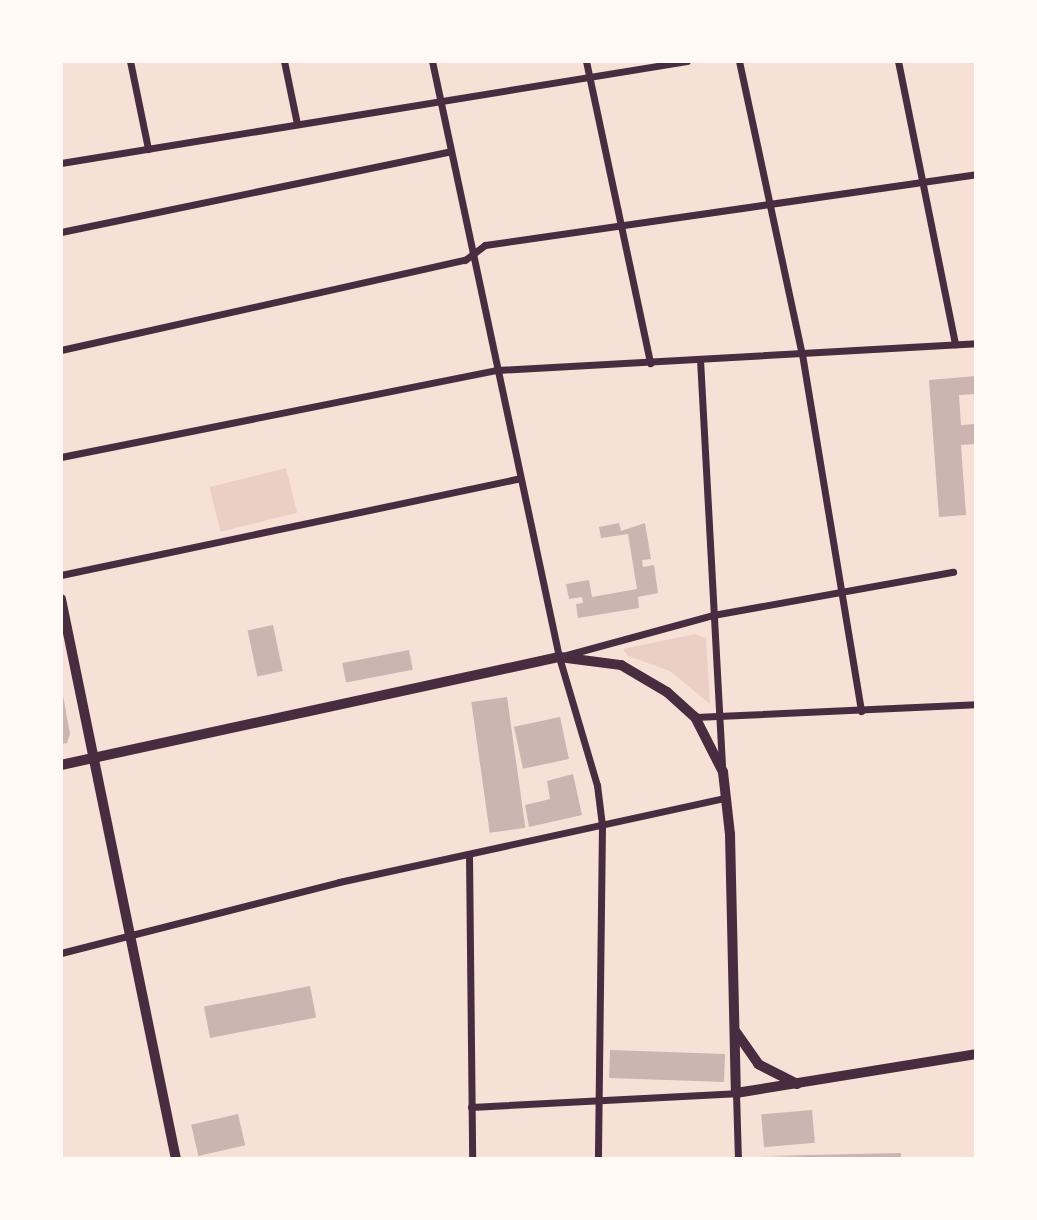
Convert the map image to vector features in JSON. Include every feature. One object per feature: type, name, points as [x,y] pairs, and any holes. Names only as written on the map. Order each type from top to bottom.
[{"type":"main road","points":[[62,604],[176,1159]]},
{"type":"main road","points":[[61,765],[559,657],[601,660],[628,668],[667,692],[695,717],[723,772],[736,1093],[976,1054]]},
{"type":"main road","points":[[735,1031],[758,1063],[798,1084]]},
{"type":"main road","points":[[737,1072],[758,1063]]},
{"type":"main road","points":[[768,1089],[769,1070]]},
{"type":"street","points":[[130,61],[148,149]]},
{"type":"street","points":[[284,61],[297,124]]},
{"type":"street","points":[[432,61],[559,657],[597,785],[602,825],[598,1159]]},
{"type":"street","points":[[586,61],[650,363]]},
{"type":"street","points":[[61,163],[687,61]]},
{"type":"street","points":[[739,61],[772,203],[802,354],[844,590],[861,711]]},
{"type":"street","points":[[898,61],[955,344]]},
{"type":"street","points":[[61,232],[451,151]]},
{"type":"street","points":[[61,349],[465,260],[472,251],[485,245],[976,174]]},
{"type":"street","points":[[61,457],[498,370],[976,343]]},
{"type":"street","points":[[700,359],[723,772]]},
{"type":"street","points":[[61,575],[520,478]]},
{"type":"street","points":[[559,657],[713,615],[953,572]]},
{"type":"street","points":[[695,717],[719,718],[976,704]]},
{"type":"street","points":[[61,953],[469,854],[725,798]]},
{"type":"street","points":[[469,854],[472,1159]]},
{"type":"street","points":[[471,1107],[736,1093],[738,1159]]},
{"type":"shaded area","points":[[286,468],[297,513],[220,532],[209,487]]},
{"type":"shaded area","points":[[695,634],[706,638],[710,704],[670,671],[628,656],[623,649]]},
{"type":"building","points":[[976,376],[976,394],[959,395],[961,425],[976,424],[976,444],[961,445],[966,515],[939,517],[929,380]]},
{"type":"building","points":[[619,523],[621,531],[645,523],[651,559],[642,560],[643,567],[654,565],[658,593],[638,597],[639,608],[578,618],[576,604],[583,603],[582,597],[569,599],[566,584],[589,580],[592,597],[637,589],[628,534],[601,538],[599,527]]},
{"type":"building","points":[[273,625],[283,671],[257,676],[248,630]]},
{"type":"building","points":[[409,650],[413,670],[346,683],[342,663]]},
{"type":"building","points":[[61,685],[70,734],[67,743],[61,744]]},
{"type":"building","points":[[507,697],[525,828],[490,833],[471,702]]},
{"type":"building","points":[[560,717],[569,759],[523,769],[514,727]]},
{"type":"building","points":[[573,774],[582,815],[529,827],[525,805],[550,799],[547,781]]},
{"type":"building","points":[[310,986],[316,1017],[210,1038],[204,1007]]},
{"type":"building","points":[[610,1050],[725,1054],[724,1082],[609,1078]]},
{"type":"building","points":[[812,1110],[815,1143],[764,1147],[761,1114]]},
{"type":"building","points":[[238,1114],[245,1145],[198,1156],[191,1125]]},
{"type":"building","points":[[901,1153],[901,1159],[760,1156]]}]
